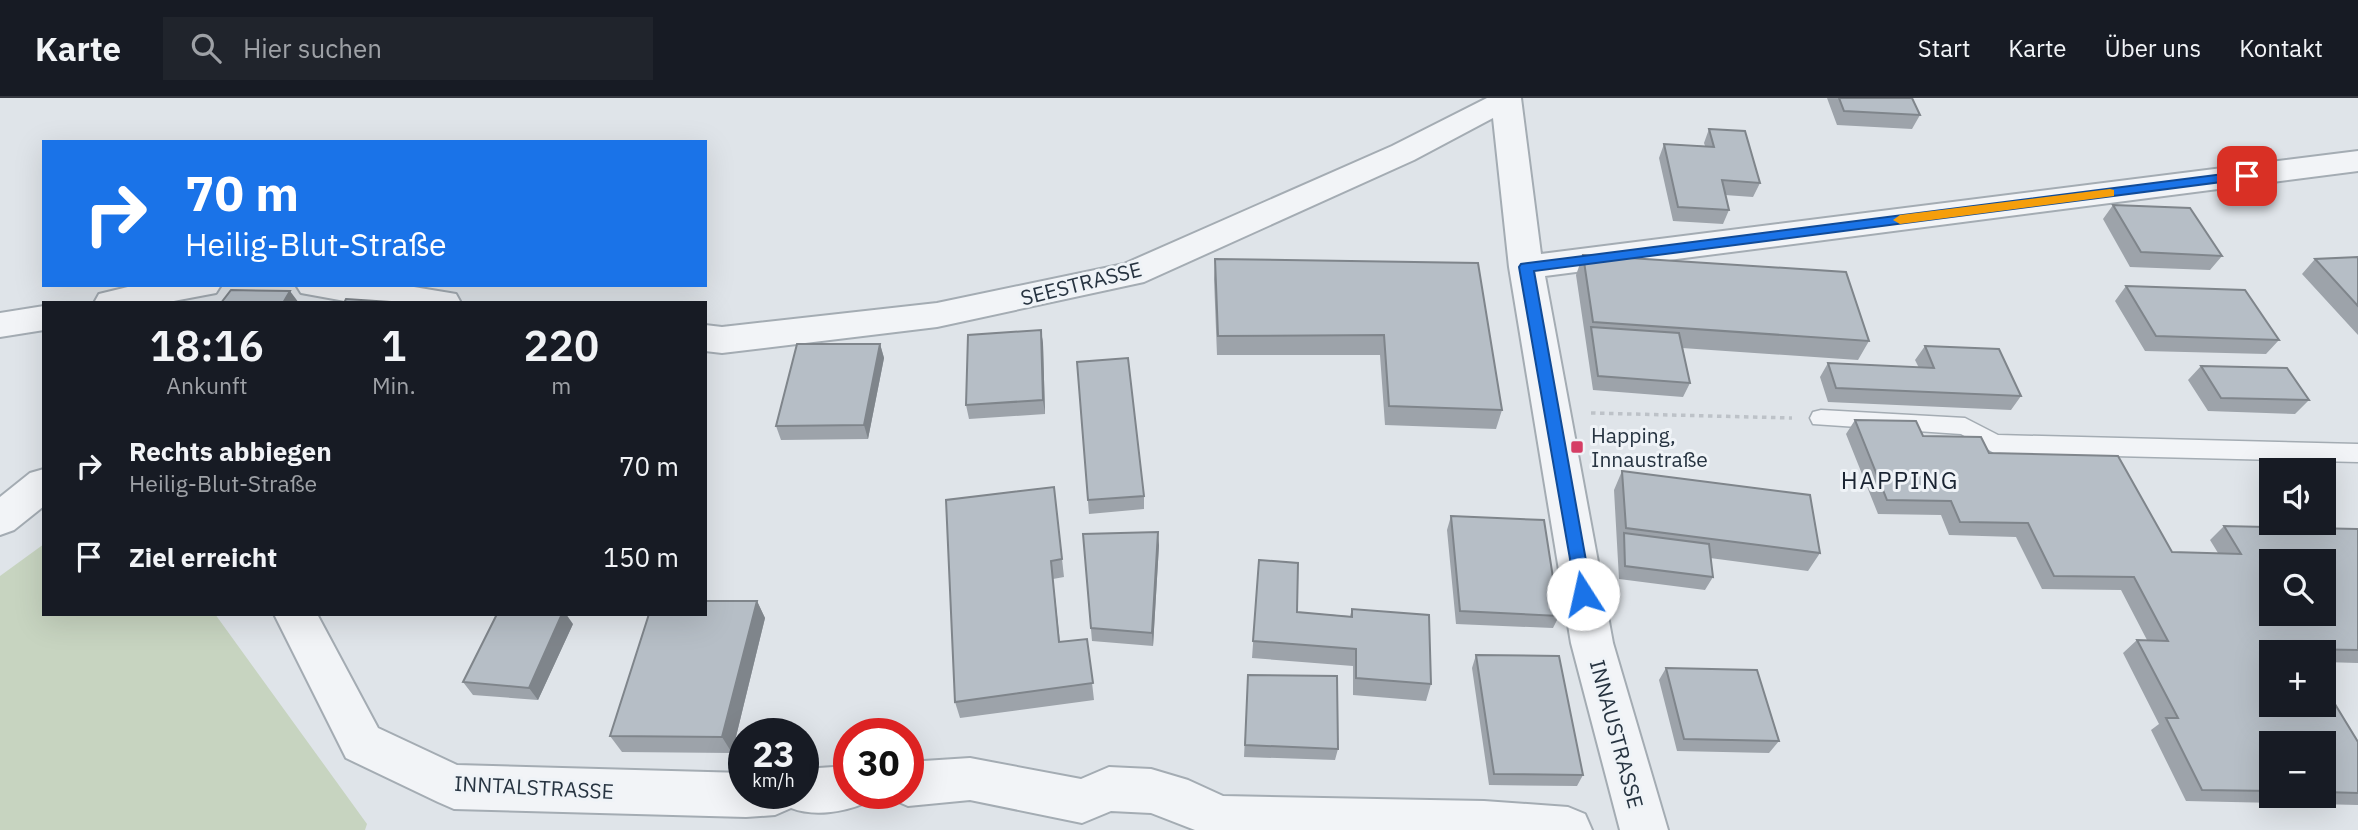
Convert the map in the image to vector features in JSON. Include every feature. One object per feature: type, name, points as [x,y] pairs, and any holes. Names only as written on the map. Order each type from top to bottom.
[{"type":"street","name":"INNAUSTRASSE","points":[[1506,99],[1526,267],[1549,412],[1592,643],[1644,830]]},
{"type":"street","name":"SEESTRASSE","points":[[707,338],[722,340],[937,316],[1132,274],[1403,153],[1506,99]]},
{"type":"street","points":[[1526,267],[2358,162]]},
{"type":"street","points":[[120,301],[185,287]]},
{"type":"street","points":[[328,287],[429,301]]},
{"type":"street","points":[[0,519],[42,486]]},
{"type":"street","name":"INNTALSTRASSE","points":[[296,616],[362,743],[454,787],[728,792]]},
{"type":"street","points":[[924,783],[970,779],[1081,815],[1109,789],[1151,791],[1188,802],[1217,824],[1484,824],[1569,830]]},
{"type":"lane","points":[[1821,418],[1965,426],[1994,444],[2358,453]]},
{"type":"path","points":[[1549,412],[1821,418]]},
{"type":"green space","points":[[42,545],[42,616],[216,616],[367,824],[365,830],[0,830],[0,576]]},
{"type":"building","points":[[1839,98],[1912,98],[1920,115],[1844,111]]},
{"type":"building","points":[[1709,129],[1745,131],[1760,183],[1722,180],[1729,210],[1678,207],[1664,144],[1714,147]]},
{"type":"building","points":[[2113,205],[2190,208],[2222,256],[2141,252]]},
{"type":"building","points":[[1583,255],[1846,272],[1869,341],[1593,322]]},
{"type":"building","points":[[2358,257],[2358,306],[2315,259]]},
{"type":"building","points":[[1215,259],[1478,263],[1502,410],[1389,406],[1384,335],[1218,336]]},
{"type":"building","points":[[2126,286],[2245,290],[2279,340],[2156,336]]},
{"type":"building","points":[[231,290],[290,291],[284,301],[223,301]]},
{"type":"building","points":[[346,299],[376,301],[345,301]]},
{"type":"building","points":[[1591,327],[1679,333],[1690,383],[1598,376]]},
{"type":"building","points":[[1041,330],[1043,400],[966,405],[968,335]]},
{"type":"building","points":[[797,344],[880,344],[864,425],[776,426]]},
{"type":"building","points":[[1925,346],[1999,349],[2021,396],[1836,388],[1828,363],[1934,368]]},
{"type":"building","points":[[1128,358],[1144,496],[1088,500],[1077,362]]},
{"type":"building","points":[[2201,366],[2287,368],[2309,400],[2221,398]]},
{"type":"building","points":[[1855,420],[1916,421],[1923,436],[1981,437],[1989,453],[2118,456],[2172,552],[2241,554],[2224,526],[2259,527],[2259,535],[2336,535],[2336,529],[2358,529],[2358,650],[2336,650],[2336,640],[2259,640],[2259,717],[2336,717],[2336,706],[2358,742],[2358,793],[2336,792],[2336,731],[2259,731],[2259,791],[2202,790],[2166,718],[2178,718],[2137,640],[2168,641],[2134,577],[2054,576],[2028,523],[1960,522],[1951,501],[1887,500]]},
{"type":"building","points":[[1622,471],[1810,495],[1820,553],[1626,528]]},
{"type":"building","points":[[1054,487],[1062,559],[1051,561],[1059,642],[1087,639],[1093,683],[955,702],[946,500]]},
{"type":"building","points":[[1451,516],[1544,520],[1559,616],[1460,611]]},
{"type":"building","points":[[1158,532],[1152,633],[1091,628],[1083,534]]},
{"type":"building","points":[[1624,533],[1709,544],[1713,577],[1625,566]]},
{"type":"building","points":[[1259,560],[1298,563],[1297,612],[1352,617],[1352,609],[1429,615],[1431,684],[1356,678],[1356,649],[1253,641]]},
{"type":"building","points":[[707,601],[757,601],[722,737],[610,736],[648,616],[707,616]]},
{"type":"building","points":[[496,616],[561,616],[529,688],[463,682]]},
{"type":"building","points":[[1476,655],[1559,656],[1583,775],[1494,774]]},
{"type":"building","points":[[1666,668],[1757,670],[1779,741],[1684,739]]},
{"type":"building","points":[[1248,675],[1337,676],[1338,749],[1245,745]]},
{"type":"slow traffic","points":[[1900,220],[2110,193]]},
{"type":"place","name":"Happing, Innaustraße","points":[[1577,447]]},
{"type":"district","name":"HAPPING","points":[[1900,480]]},
{"type":"route","points":[[1583,594],[1549,412],[1526,267],[2247,176]]}]
